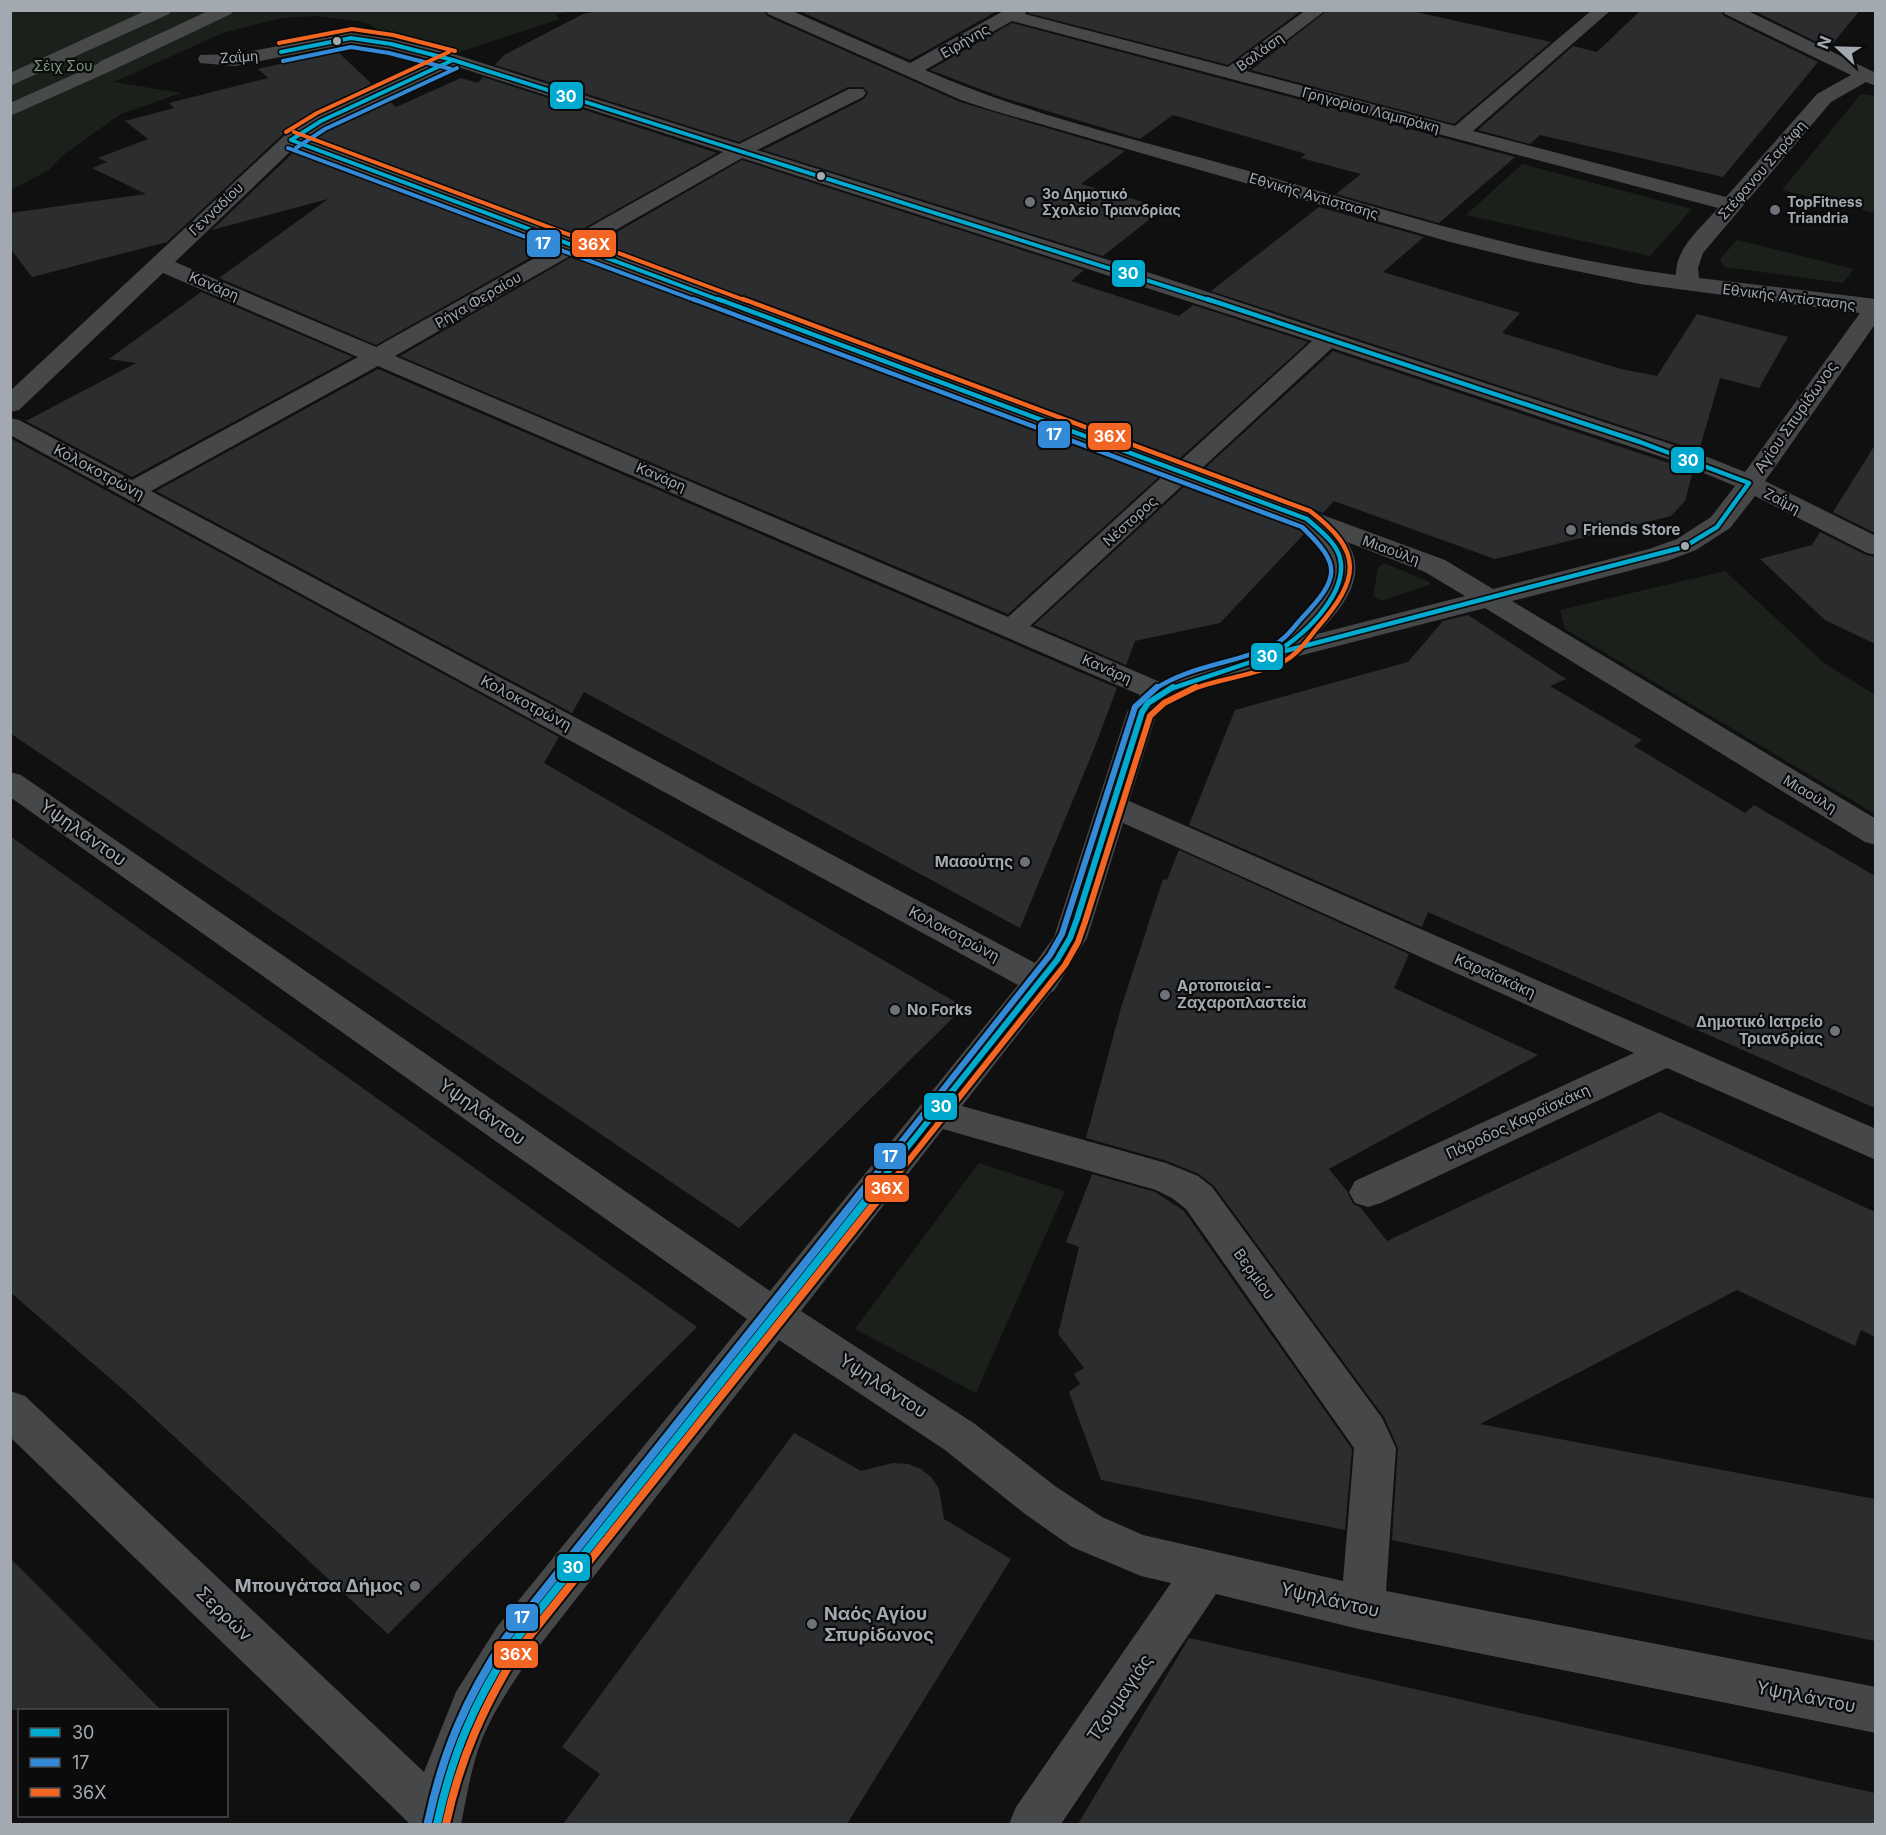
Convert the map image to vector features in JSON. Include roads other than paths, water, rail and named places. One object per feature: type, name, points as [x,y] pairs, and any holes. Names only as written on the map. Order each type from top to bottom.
[{"type":"highway","points":[[106,66],[225,10]]},
{"type":"main road","points":[[10,80],[163,10]]},
{"type":"main road","points":[[10,110],[106,66]]},
{"type":"street","name":"Εθνικής Αντίστασης","points":[[774,10],[968,96],[1010,110],[1458,237],[1569,264],[1688,284],[1875,307]]},
{"type":"street","name":"Βαλάση","points":[[1232,73],[1318,10]]},
{"type":"street","points":[[1459,133],[1603,10]]},
{"type":"street","points":[[1731,10],[1870,78]]},
{"type":"street","name":"Ειρήνης","points":[[910,71],[1014,13]]},
{"type":"street","name":"Γρηγορίου Λαμπράκη","points":[[1014,13],[1731,206]]},
{"type":"street","name":"Ζαΐμη","points":[[207,59],[251,58],[351,38],[407,48],[453,60],[1139,276],[1326,340],[1668,451],[1749,483],[1875,547]]},
{"type":"street","name":"Γενναδίου","points":[[10,405],[291,140],[338,113],[453,60]]},
{"type":"street","name":"Στέφανου Σαράφη","points":[[1688,284],[1687,268],[1692,252],[1824,98],[1870,78]]},
{"type":"street","name":"Ρήγα Φεραίου","points":[[133,490],[380,356],[744,150],[856,93]]},
{"type":"street","name":"Μιαούλη","points":[[291,140],[1435,566],[1875,834]]},
{"type":"street","name":"Κανάρη","points":[[159,263],[1161,693]]},
{"type":"street","name":"Αγίου Σπυρίδωνος","points":[[438,1821],[446,1776],[463,1724],[496,1667],[556,1587],[1042,982],[1070,938],[1114,807],[1142,712],[1148,703],[1179,684],[1281,652],[1684,547],[1716,527],[1875,307]]},
{"type":"street","name":"Νέστορος","points":[[1012,628],[1326,340]]},
{"type":"street","name":"Κολοκοτρώνη","points":[[10,425],[1042,982]]},
{"type":"street","points":[[1281,652],[1327,606],[1342,577],[1339,552],[1329,537],[1307,519]]},
{"type":"street","name":"Υψηλάντου","points":[[10,782],[775,1316],[960,1437],[1040,1500],[1087,1532],[1141,1555],[1363,1608],[1875,1710]]},
{"type":"street","name":"Καραϊσκάκη","points":[[1114,807],[1875,1145]]},
{"type":"street","name":"Πάροδος Καραϊσκάκη","points":[[1368,1192],[1668,1052]]},
{"type":"street","name":"Βερμίου","points":[[936,1113],[1167,1178],[1185,1187],[1199,1198],[1367,1431],[1375,1449],[1363,1608]]},
{"type":"street","name":"Σερρών","points":[[10,1409],[438,1821]]},
{"type":"street","name":"Τζουμαγιάς","points":[[1033,1824],[1206,1571]]},
{"type":"place","name":"3ο Δημοτικό Σχολείο Τριανδρίας","points":[[1030,202]]},
{"type":"place","name":"TopFitness Triandria","points":[[1775,210]]},
{"type":"place","name":"Friends Store","points":[[1571,530]]},
{"type":"place","name":"Μασούτης","points":[[1025,862]]},
{"type":"place","name":"Αρτοποιεία - Ζαχαροπλαστεία","points":[[1165,995]]},
{"type":"place","name":"No Forks","points":[[895,1010]]},
{"type":"place","name":"Δημοτικό Ιατρείο Τριανδρίας","points":[[1835,1031]]},
{"type":"place","name":"Μπουγάτσα Δήμος","points":[[415,1586]]},
{"type":"place","name":"Ναός Αγίου Σπυρίδωνος","points":[[812,1624]]},
{"type":"park label","name":"Σέιχ Σου","points":[[63,66]]}]
